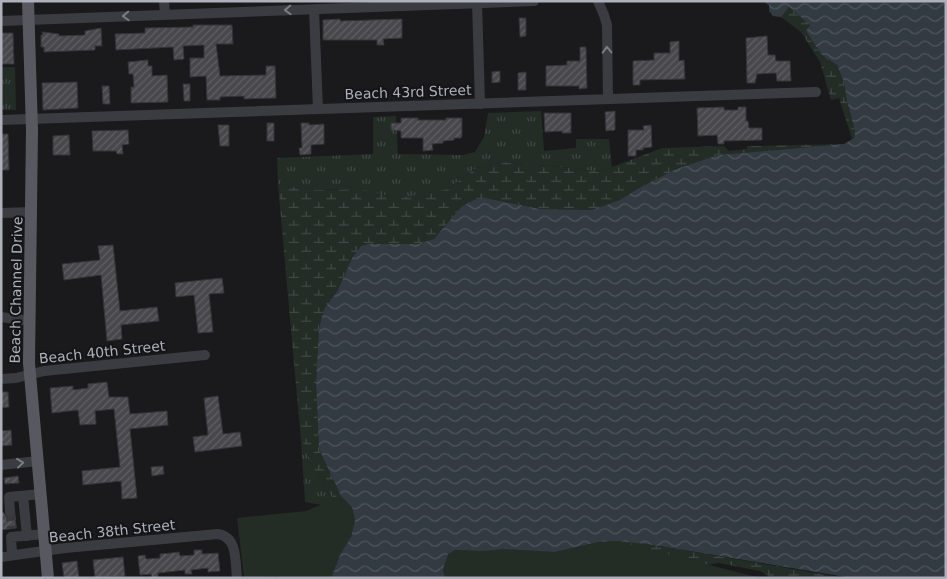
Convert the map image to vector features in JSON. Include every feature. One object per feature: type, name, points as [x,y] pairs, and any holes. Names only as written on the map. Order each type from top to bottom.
[{"type":"main road","name":"Beach Channel Drive","points":[[28,1],[32,119],[30,374],[48,578]]},
{"type":"street","points":[[164,1],[165,15]]},
{"type":"street","points":[[1,21],[534,1]]},
{"type":"street","points":[[598,1],[607,25],[608,99]]},
{"type":"street","points":[[477,2],[480,104]]},
{"type":"street","points":[[314,10],[318,109]]},
{"type":"street","name":"Beach 43rd Street","points":[[1,120],[816,92]]},
{"type":"street","points":[[1,213],[32,212]]},
{"type":"street","points":[[1,316],[30,321]]},
{"type":"street","name":"Beach 40th Street","points":[[1,379],[44,371],[206,355]]},
{"type":"street","points":[[1,465],[38,461]]},
{"type":"street","points":[[10,511],[9,497],[41,494]]},
{"type":"street","points":[[23,496],[27,536]]},
{"type":"street","points":[[25,515],[43,513]]},
{"type":"street","points":[[12,556],[10,537],[12,533],[27,536],[45,534]]},
{"type":"street","name":"Beach 38th Street","points":[[1,556],[215,534],[225,535],[233,543],[237,578]]},
{"type":"green space","points":[[789,7],[810,25],[806,31],[820,53],[837,65],[844,82],[855,131],[854,138],[852,139],[839,98],[831,100],[820,62],[801,32],[781,17]]},
{"type":"green space","points":[[1,67],[15,67],[16,110],[1,110]]},
{"type":"green space","points":[[541,111],[544,151],[576,148],[576,139],[609,139],[612,167],[599,172],[503,162],[476,168],[448,189],[399,199],[360,189],[318,190],[278,185],[277,158],[373,154],[373,117],[396,116],[398,154],[463,155],[475,152],[484,137],[488,113]]},
{"type":"green space","points":[[844,144],[718,155],[676,169],[639,188],[621,200],[592,210],[540,209],[485,198],[461,207],[434,239],[418,244],[368,244],[361,246],[352,258],[338,290],[324,309],[319,328],[316,382],[319,449],[341,496],[352,507],[351,537],[341,553],[331,578],[339,508],[314,469],[305,446],[301,441],[278,185],[318,190],[360,189],[399,198],[448,189],[476,168],[503,162],[599,172],[662,148],[724,146],[729,151],[747,149],[747,146]]},
{"type":"green space","points":[[301,441],[305,446],[314,469],[339,508],[327,578],[279,578],[278,574],[328,506],[305,502]]},
{"type":"green space","points":[[341,496],[352,507],[355,520],[351,537],[341,553],[331,578],[293,578],[292,575],[244,578],[237,518],[306,511]]},
{"type":"green space","points":[[617,541],[654,545],[845,578],[772,578],[760,571],[719,563],[672,572],[472,551],[503,549],[555,552]]},
{"type":"green space","points":[[617,541],[760,578],[445,578],[443,570],[448,553],[455,550],[483,551],[503,549],[555,552],[598,542]]},
{"type":"water","points":[[763,1],[946,1],[946,578],[852,578],[654,545],[617,541],[598,542],[555,552],[503,549],[483,551],[455,550],[448,554],[443,570],[445,578],[331,578],[341,553],[351,537],[355,520],[352,507],[341,496],[319,449],[316,382],[319,328],[324,309],[338,290],[352,258],[361,246],[368,244],[418,244],[434,239],[461,207],[474,200],[485,198],[540,209],[592,210],[620,200],[676,169],[718,155],[844,144],[854,138],[855,131],[844,82],[837,65],[821,54],[806,31],[810,25],[789,7],[781,17],[773,16],[769,11],[769,5]]},
{"type":"building","points":[[519,18],[526,18],[526,36],[520,37]]},
{"type":"building","points":[[340,19],[340,21],[402,19],[402,38],[383,39],[384,45],[377,45],[377,40],[323,40],[323,20]]},
{"type":"building","points":[[193,25],[232,25],[233,44],[216,44],[220,76],[266,75],[266,66],[275,66],[276,98],[244,99],[244,96],[220,97],[220,100],[207,100],[206,76],[190,77],[190,58],[204,58],[204,45],[183,46],[184,59],[174,60],[173,47],[116,50],[115,34],[145,33],[145,28],[193,27]]},
{"type":"building","points":[[101,28],[102,46],[95,46],[95,50],[44,52],[44,47],[41,47],[42,32],[59,34],[59,36],[85,35],[85,31]]},
{"type":"building","points":[[1,33],[13,33],[14,64],[1,64]]},
{"type":"building","points":[[767,36],[768,55],[775,55],[776,61],[790,61],[791,81],[777,81],[776,73],[757,74],[755,83],[747,83],[746,38]]},
{"type":"building","points":[[679,41],[679,61],[684,60],[685,79],[640,80],[640,85],[633,85],[633,61],[654,60],[654,53],[670,53],[670,42]]},
{"type":"building","points":[[580,47],[586,47],[587,88],[579,89],[579,86],[546,86],[546,66],[567,65],[567,61],[580,61]]},
{"type":"building","points":[[148,60],[148,66],[152,66],[152,76],[167,75],[168,102],[131,103],[131,87],[134,87],[133,74],[129,74],[128,62]]},
{"type":"building","points":[[500,71],[500,82],[492,83],[492,72]]},
{"type":"building","points":[[526,72],[526,90],[518,90],[518,73]]},
{"type":"building","points":[[77,82],[78,108],[43,110],[42,83]]},
{"type":"building","points":[[183,84],[190,84],[190,101],[184,101]]},
{"type":"building","points":[[102,86],[109,86],[110,104],[103,104]]},
{"type":"building","points":[[724,107],[724,110],[738,110],[738,107],[746,107],[746,121],[748,121],[749,128],[762,128],[762,140],[724,141],[724,144],[718,144],[717,135],[698,136],[697,108]]},
{"type":"building","points":[[615,111],[615,130],[606,131],[605,112]]},
{"type":"building","points":[[544,113],[571,113],[571,133],[562,133],[562,131],[545,132]]},
{"type":"building","points":[[401,118],[446,120],[446,118],[462,118],[462,136],[461,138],[454,138],[454,140],[443,141],[443,143],[432,144],[433,150],[423,151],[423,138],[401,138],[401,131],[391,130],[391,123],[401,123]]},
{"type":"building","points":[[267,123],[274,123],[274,141],[267,141]]},
{"type":"building","points":[[301,123],[309,123],[309,125],[324,124],[324,144],[311,145],[311,154],[300,155],[299,148],[302,148]]},
{"type":"building","points":[[218,125],[229,125],[229,146],[220,146]]},
{"type":"building","points":[[651,125],[652,147],[636,150],[636,156],[628,156],[628,130],[644,130],[643,126]]},
{"type":"building","points":[[128,130],[129,144],[122,145],[123,154],[117,154],[116,151],[93,151],[92,131]]},
{"type":"building","points":[[1,134],[8,134],[9,170],[1,170]]},
{"type":"building","points":[[69,135],[70,155],[53,155],[53,136]]},
{"type":"building","points":[[113,245],[120,311],[157,307],[159,321],[121,325],[122,339],[107,341],[101,275],[64,280],[62,264],[100,260],[98,246]]},
{"type":"building","points":[[222,278],[224,293],[209,294],[213,332],[198,333],[194,295],[176,297],[175,283]]},
{"type":"building","points":[[107,382],[109,397],[128,397],[130,414],[167,411],[168,425],[130,429],[137,498],[122,499],[121,481],[83,485],[82,471],[120,467],[114,409],[95,411],[96,424],[80,425],[78,410],[52,413],[50,388],[73,386],[73,390],[88,388],[88,384]]},
{"type":"building","points":[[1,392],[8,392],[9,407],[1,408]]},
{"type":"building","points":[[218,396],[223,434],[240,432],[242,446],[195,452],[193,437],[208,435],[204,398]]},
{"type":"building","points":[[11,430],[12,445],[1,446],[1,431]]},
{"type":"building","points":[[163,466],[164,474],[152,476],[151,467]]},
{"type":"building","points":[[18,476],[19,483],[5,484],[4,478]]},
{"type":"building","points":[[3,512],[7,517],[15,516],[16,528],[1,530],[1,513]]},
{"type":"building","points":[[194,550],[202,550],[202,554],[218,553],[220,571],[208,572],[208,568],[191,570],[192,574],[185,574],[185,570],[158,573],[158,577],[152,578],[151,574],[140,575],[138,556],[145,555],[146,559],[160,558],[160,554],[179,552],[180,556],[194,555]]},
{"type":"building","points":[[123,557],[125,576],[95,578],[93,560]]},
{"type":"building","points":[[77,561],[79,578],[64,578],[62,563]]},
{"type":"tunnel","points":[[10,511],[12,528]]}]
